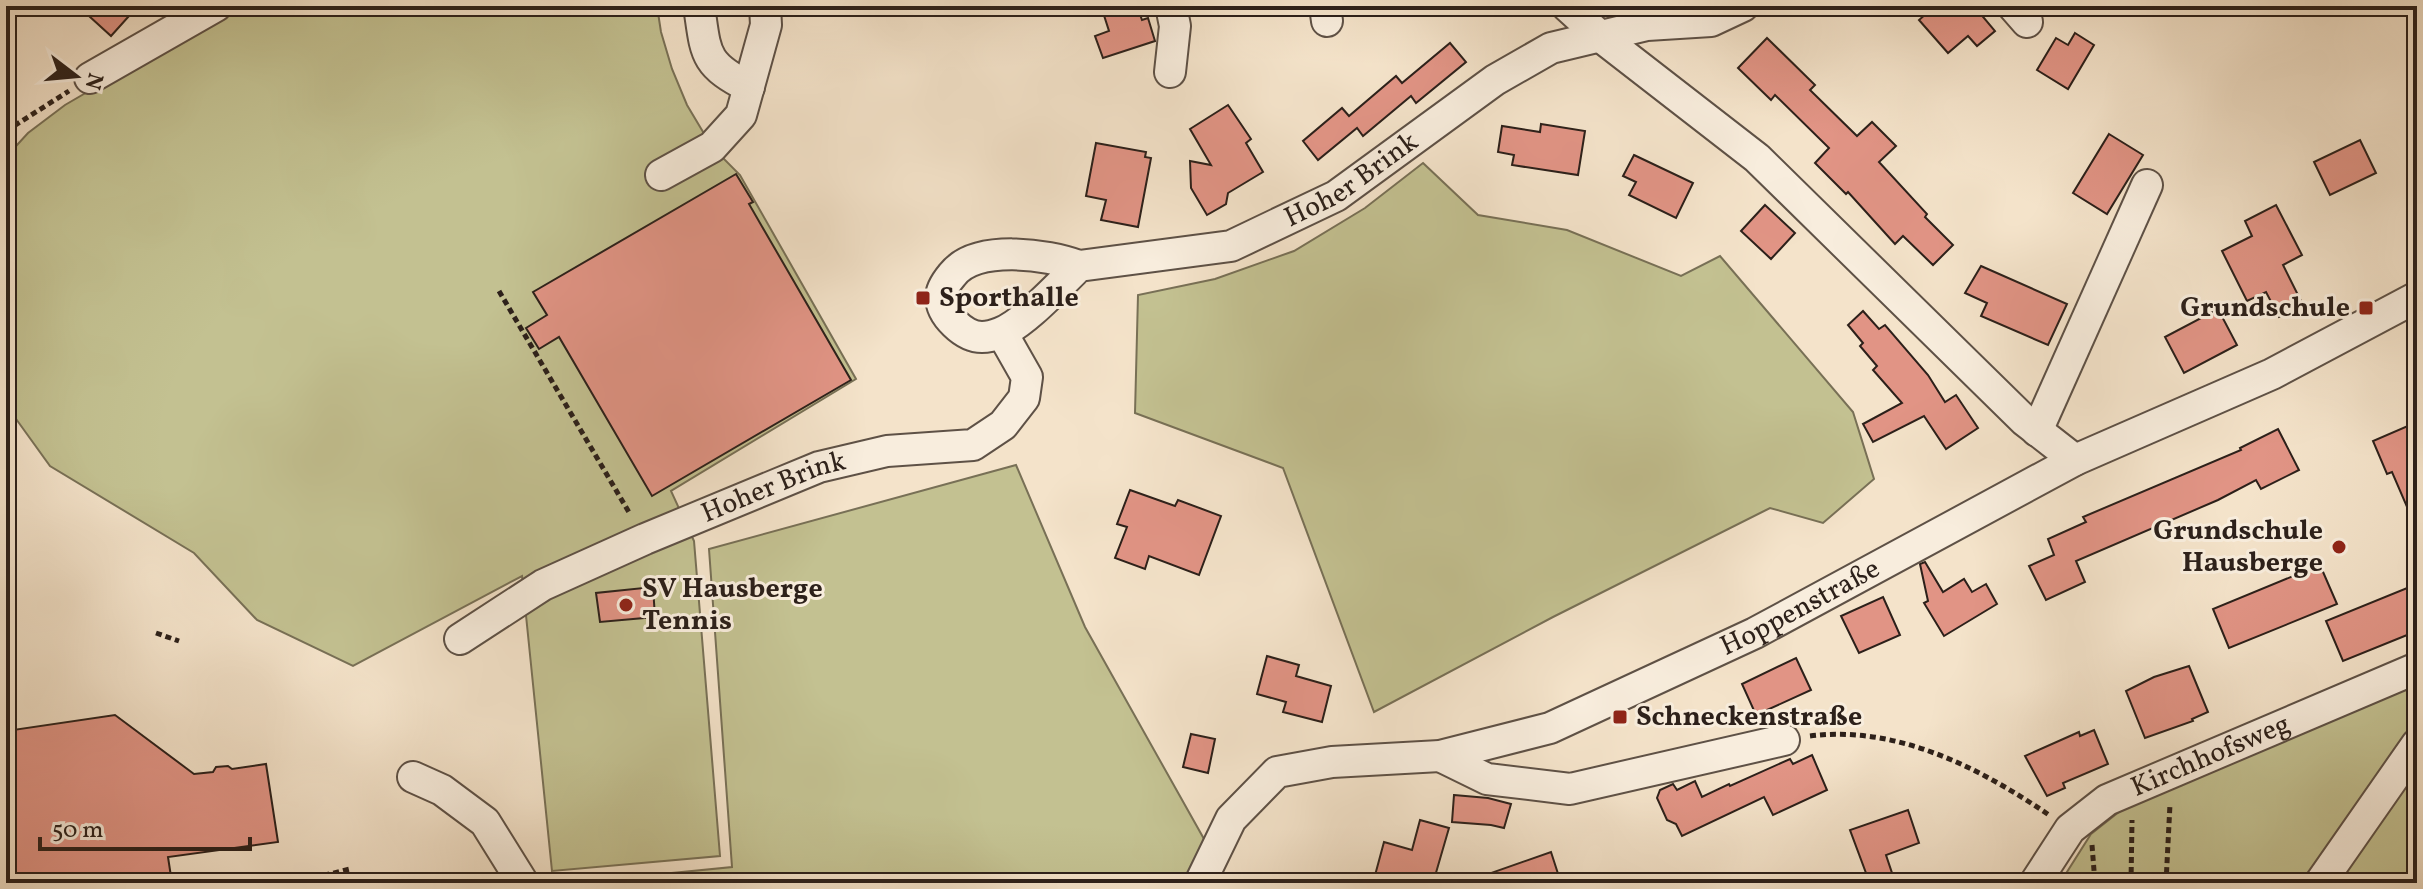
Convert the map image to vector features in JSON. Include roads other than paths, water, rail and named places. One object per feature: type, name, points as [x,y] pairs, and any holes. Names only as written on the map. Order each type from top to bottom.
[{"type":"street","points":[[90,78],[216,6]]},
{"type":"street","points":[[699,6],[705,46],[713,64],[726,76],[749,87]]},
{"type":"street","points":[[661,175],[712,147],[741,115],[766,25],[765,6]]},
{"type":"street","points":[[1170,72],[1175,26],[1171,6]]},
{"type":"street","points":[[1567,6],[1601,37],[1757,158],[2037,431],[2075,460]]},
{"type":"street","name":"Hoher Brink","points":[[460,639],[543,585],[819,467],[887,451],[973,445],[1003,425],[1024,398],[1027,377],[1002,333],[980,338],[961,329],[946,314],[941,298],[945,283],[957,268],[979,257],[1014,255],[1057,258],[1079,266],[1231,246],[1336,196],[1506,73],[1551,48],[1647,25],[1711,21],[1743,6]]},
{"type":"street","points":[[2037,431],[2147,185]]},
{"type":"street","points":[[1002,333],[1029,313],[1079,266]]},
{"type":"street","name":"Hoppenstraße","points":[[1200,883],[1231,819],[1277,772],[1332,762],[1440,756],[1550,728],[1755,633],[2075,460],[2272,374],[2417,297]]},
{"type":"street","name":"Kirchhofsweg","points":[[2035,883],[2070,829],[2107,800],[2417,668]]},
{"type":"street","points":[[1440,756],[1487,779],[1570,789],[1784,740]]},
{"type":"street","points":[[2320,883],[2417,744]]},
{"type":"street","points":[[413,777],[442,790],[485,822],[523,883]]},
{"type":"place","name":"Sporthalle","points":[[923,298]]},
{"type":"place","name":"Grundschule","points":[[2366,308]]},
{"type":"place","name":"Grundschule Hausberge","points":[[2339,547]]},
{"type":"place","name":"SV Hausberge Tennis","points":[[626,605]]},
{"type":"place","name":"Schneckenstraße","points":[[1620,717]]}]
